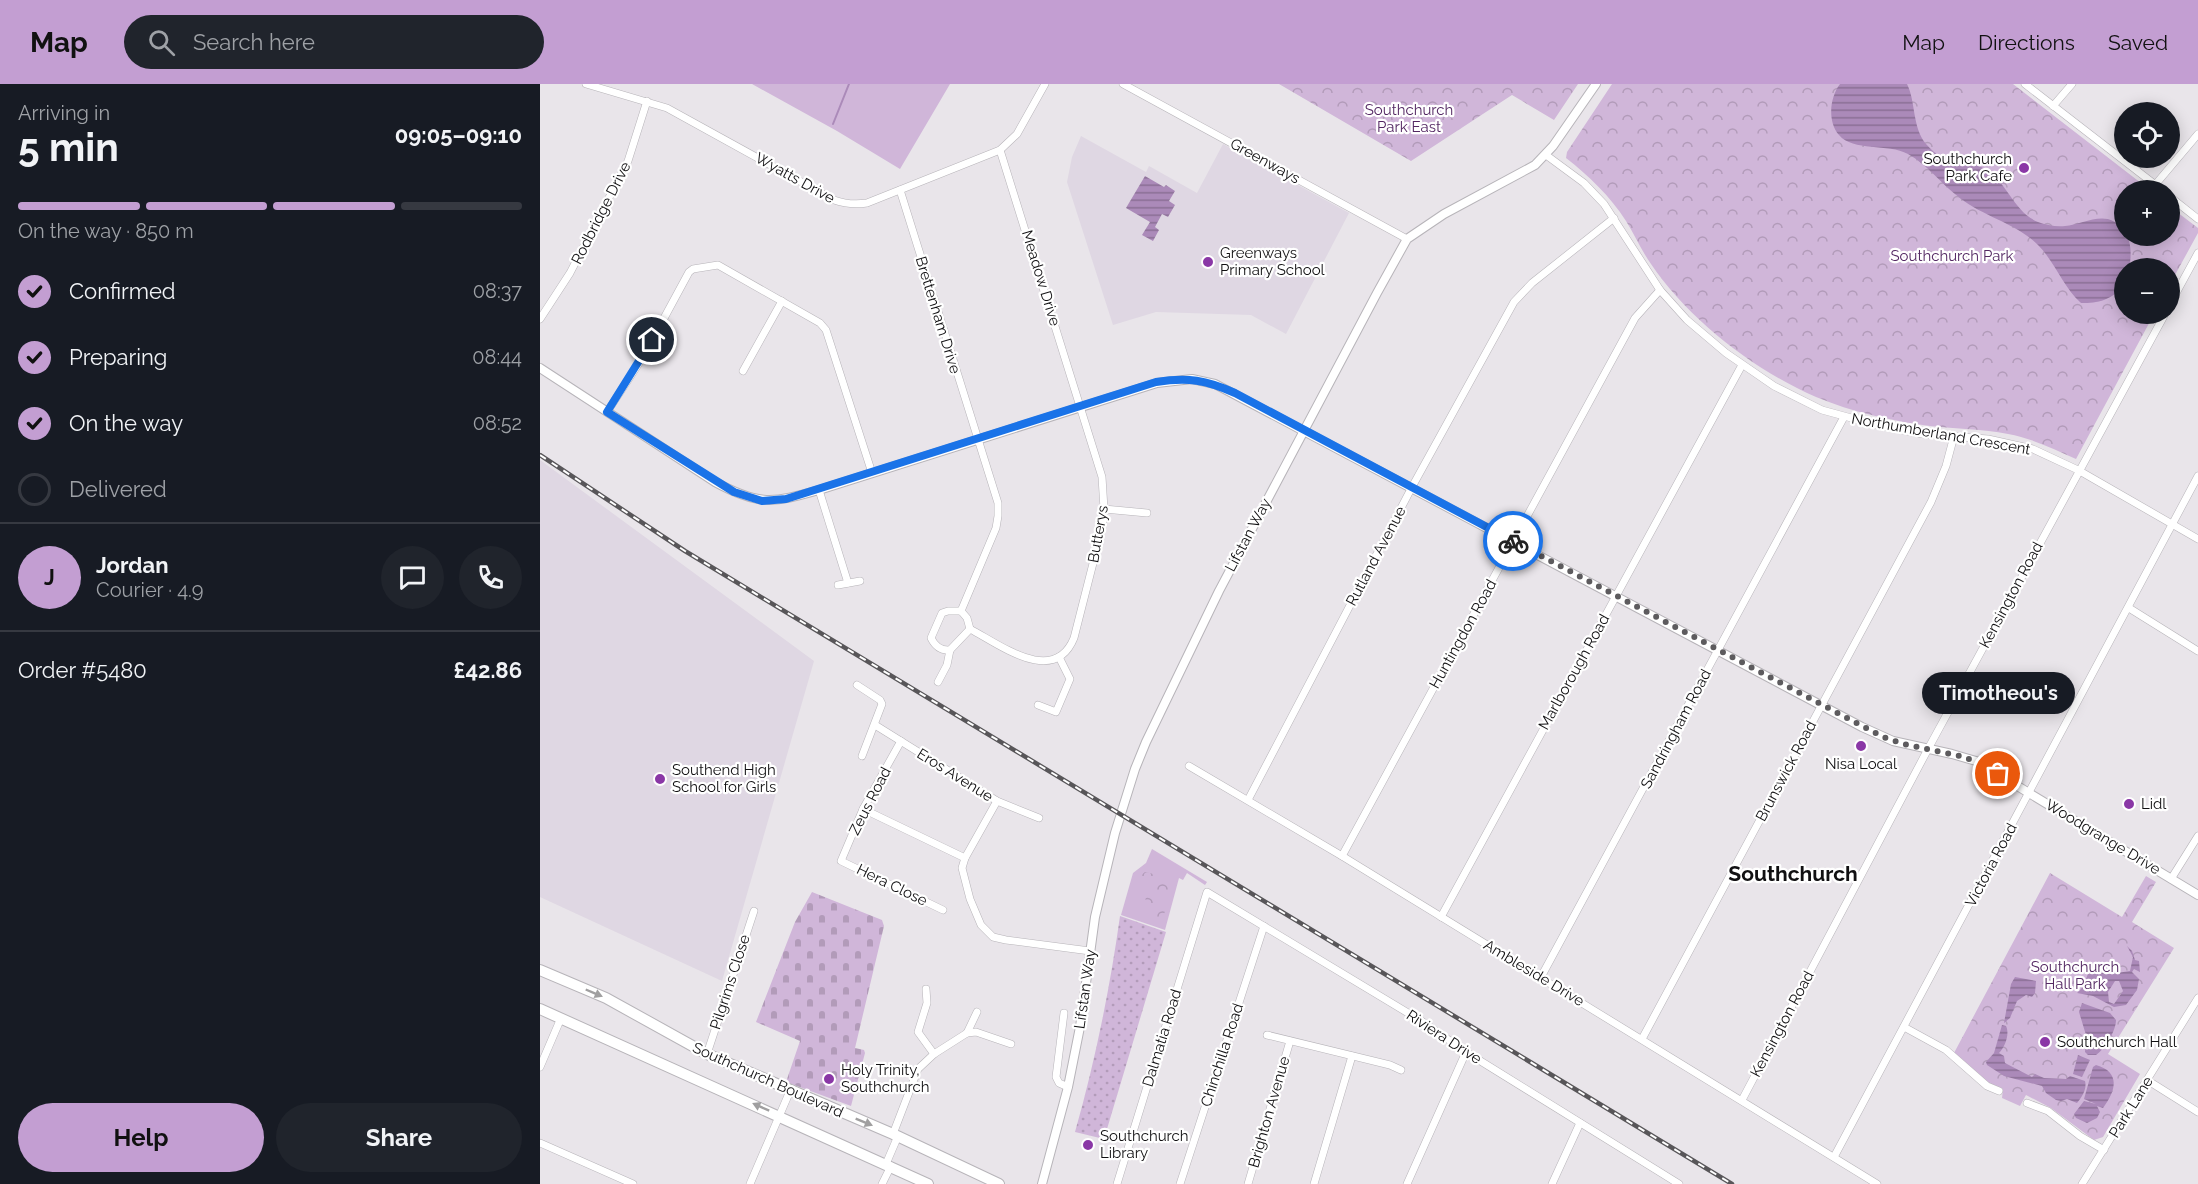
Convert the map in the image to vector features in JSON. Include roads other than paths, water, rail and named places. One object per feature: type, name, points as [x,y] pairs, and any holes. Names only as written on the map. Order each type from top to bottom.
[{"type":"main road","name":"Southchurch Boulevard","points":[[540,970],[606,998],[707,1054],[895,1135],[999,1184]]},
{"type":"main road","name":"Southchurch Boulevard","points":[[540,1009],[928,1184]]},
{"type":"street","name":"Wyatts Drive","points":[[586,84],[647,100],[674,111],[844,204],[867,203],[1000,150],[1017,134],[1045,84]]},
{"type":"street","name":"Greenways","points":[[1123,84],[1407,239]]},
{"type":"street","name":"Lifstan Way","points":[[1042,1184],[1068,1087],[1080,1027],[1098,902],[1109,856],[1135,769],[1219,591],[1407,239],[1444,214],[1535,165],[1546,155],[1596,84]]},
{"type":"street","points":[[2025,84],[2149,180]]},
{"type":"street","points":[[2053,106],[2072,84]]},
{"type":"street","name":"Rodbridge Drive","points":[[540,319],[570,273],[628,161],[647,100]]},
{"type":"street","points":[[2159,180],[2198,134]]},
{"type":"street","name":"Meadow Drive","points":[[1000,150],[1081,406]]},
{"type":"street","name":"Northumberland Crescent","points":[[1546,155],[1584,183],[1614,218],[1660,290],[1694,327],[1742,365],[1784,391],[1822,410],[1908,432],[1988,439],[2033,449],[2078,470],[2198,539]]},
{"type":"street","name":"Brettenham Drive","points":[[900,190],[976,439]]},
{"type":"street","points":[[2180,205],[2198,219]]},
{"type":"street","name":"Rutland Avenue","points":[[1248,800],[1412,487],[1514,302],[1532,283],[1614,218]]},
{"type":"street","points":[[2180,286],[2198,253]]},
{"type":"street","points":[[607,412],[643,357],[689,272],[693,269],[718,265],[820,323],[826,330],[872,473]]},
{"type":"street","name":"Huntingdon Road","points":[[1342,856],[1635,318],[1660,290]]},
{"type":"street","points":[[743,371],[782,301]]},
{"type":"street","name":"Kensington Road","points":[[1742,1100],[2078,470],[2159,324]]},
{"type":"street","name":"Marlborough Road","points":[[1441,917],[1742,365]]},
{"type":"street","name":"Woodgrange Drive","points":[[540,368],[715,482],[746,497],[762,501],[777,500],[819,490],[1156,382],[1192,379],[1215,384],[1883,737],[1976,761],[2198,896]]},
{"type":"street","name":"Butterys","points":[[1059,657],[1066,652],[1074,638],[1102,528],[1104,509],[1102,477],[1081,406]]},
{"type":"street","name":"Sandringham Road","points":[[1541,977],[1844,417]]},
{"type":"street","name":"Brunswick Road","points":[[1642,1039],[1931,502],[1946,466],[1954,436]]},
{"type":"street","points":[[961,611],[996,528],[998,516],[998,503],[976,439]]},
{"type":"street","name":"Victoria Road","points":[[1834,1157],[2198,476]]},
{"type":"street","points":[[819,490],[848,583]]},
{"type":"street","points":[[1104,509],[1147,513]]},
{"type":"street","points":[[838,585],[860,581]]},
{"type":"street","points":[[2129,608],[2198,651]]},
{"type":"street","points":[[950,650],[945,650],[933,643],[931,638],[942,613],[961,611],[967,618],[970,628],[1030,660],[1038,662],[1059,657],[1069,675],[1068,685],[1056,712],[1038,705]]},
{"type":"street","points":[[938,682],[947,665],[950,650],[970,628]]},
{"type":"street","points":[[857,685],[880,700],[882,704],[862,756]]},
{"type":"street","name":"Eros Avenue","points":[[875,725],[997,801],[1039,818]]},
{"type":"street","name":"Zeus Road","points":[[841,861],[863,808],[901,741]]},
{"type":"street","name":"Ambleside Drive","points":[[1189,766],[1342,856],[1877,1184]]},
{"type":"street","points":[[997,801],[965,858],[962,868],[970,899],[981,925],[993,937],[1090,951]]},
{"type":"street","points":[[863,808],[965,858]]},
{"type":"street","points":[[2171,879],[2198,837]]},
{"type":"street","name":"Hera Close","points":[[841,861],[943,910]]},
{"type":"street","name":"Riviera Drive","points":[[1207,892],[1423,1022],[1466,1052],[1679,1184]]},
{"type":"street","name":"Dalmatia Road","points":[[1117,1184],[1207,892]]},
{"type":"street","name":"Pilgrims Close","points":[[707,1054],[754,911]]},
{"type":"street","name":"Chinchilla Road","points":[[1180,1184],[1264,926]]},
{"type":"street","points":[[926,989],[927,1003],[918,1032],[934,1054]]},
{"type":"street","name":"Park Lane","points":[[2082,1184],[2198,998]]},
{"type":"street","points":[[967,1033],[977,1011]]},
{"type":"street","name":"Lifstan Way","points":[[1064,1013],[1056,1077],[1059,1083],[1068,1087]]},
{"type":"street","points":[[540,1067],[561,1018]]},
{"type":"street","points":[[1904,1027],[1946,1050],[1987,1086],[1998,1091]]},
{"type":"street","points":[[882,1184],[895,1135],[918,1069],[934,1054],[967,1033],[976,1032],[1011,1044]]},
{"type":"street","points":[[1268,1035],[1390,1065],[1401,1070]]},
{"type":"street","name":"Brighton Avenue","points":[[1248,1184],[1290,1041]]},
{"type":"street","points":[[1407,1184],[1466,1052]]},
{"type":"street","points":[[1314,1184],[1352,1056]]},
{"type":"street","points":[[2147,1080],[2198,1112]]},
{"type":"street","points":[[750,1184],[790,1091]]},
{"type":"street","points":[[2027,1103],[2048,1111],[2080,1137],[2104,1150]]},
{"type":"street","points":[[1552,1184],[1580,1123]]},
{"type":"street","points":[[540,1143],[618,1181],[633,1184]]},
{"type":"waterway","points":[[833,124],[849,84]]},
{"type":"railway","points":[[540,455],[685,551],[1732,1184]]},
{"type":"place","name":"Southchurch Park Cafe","points":[[2024,168]]},
{"type":"place","name":"Greenways Primary School","points":[[1208,262]]},
{"type":"place","name":"Nisa Local","points":[[1861,746]]},
{"type":"place","name":"Timotheou's","points":[[1998,774]]},
{"type":"place","name":"Southend High School for Girls","points":[[660,779]]},
{"type":"place","name":"Lidl","points":[[2129,804]]},
{"type":"place","name":"Southchurch Hall","points":[[2045,1042]]},
{"type":"place","name":"Holy Trinity, Southchurch","points":[[829,1079]]},
{"type":"place","name":"Southchurch Library","points":[[1088,1145]]},
{"type":"district","name":"Southchurch","points":[[1793,874]]},
{"type":"park label","name":"Southchurch Park East","points":[[1409,118]]},
{"type":"park label","name":"Southchurch Park","points":[[1952,256]]},
{"type":"park label","name":"Southchurch Hall Park","points":[[2075,976]]}]
